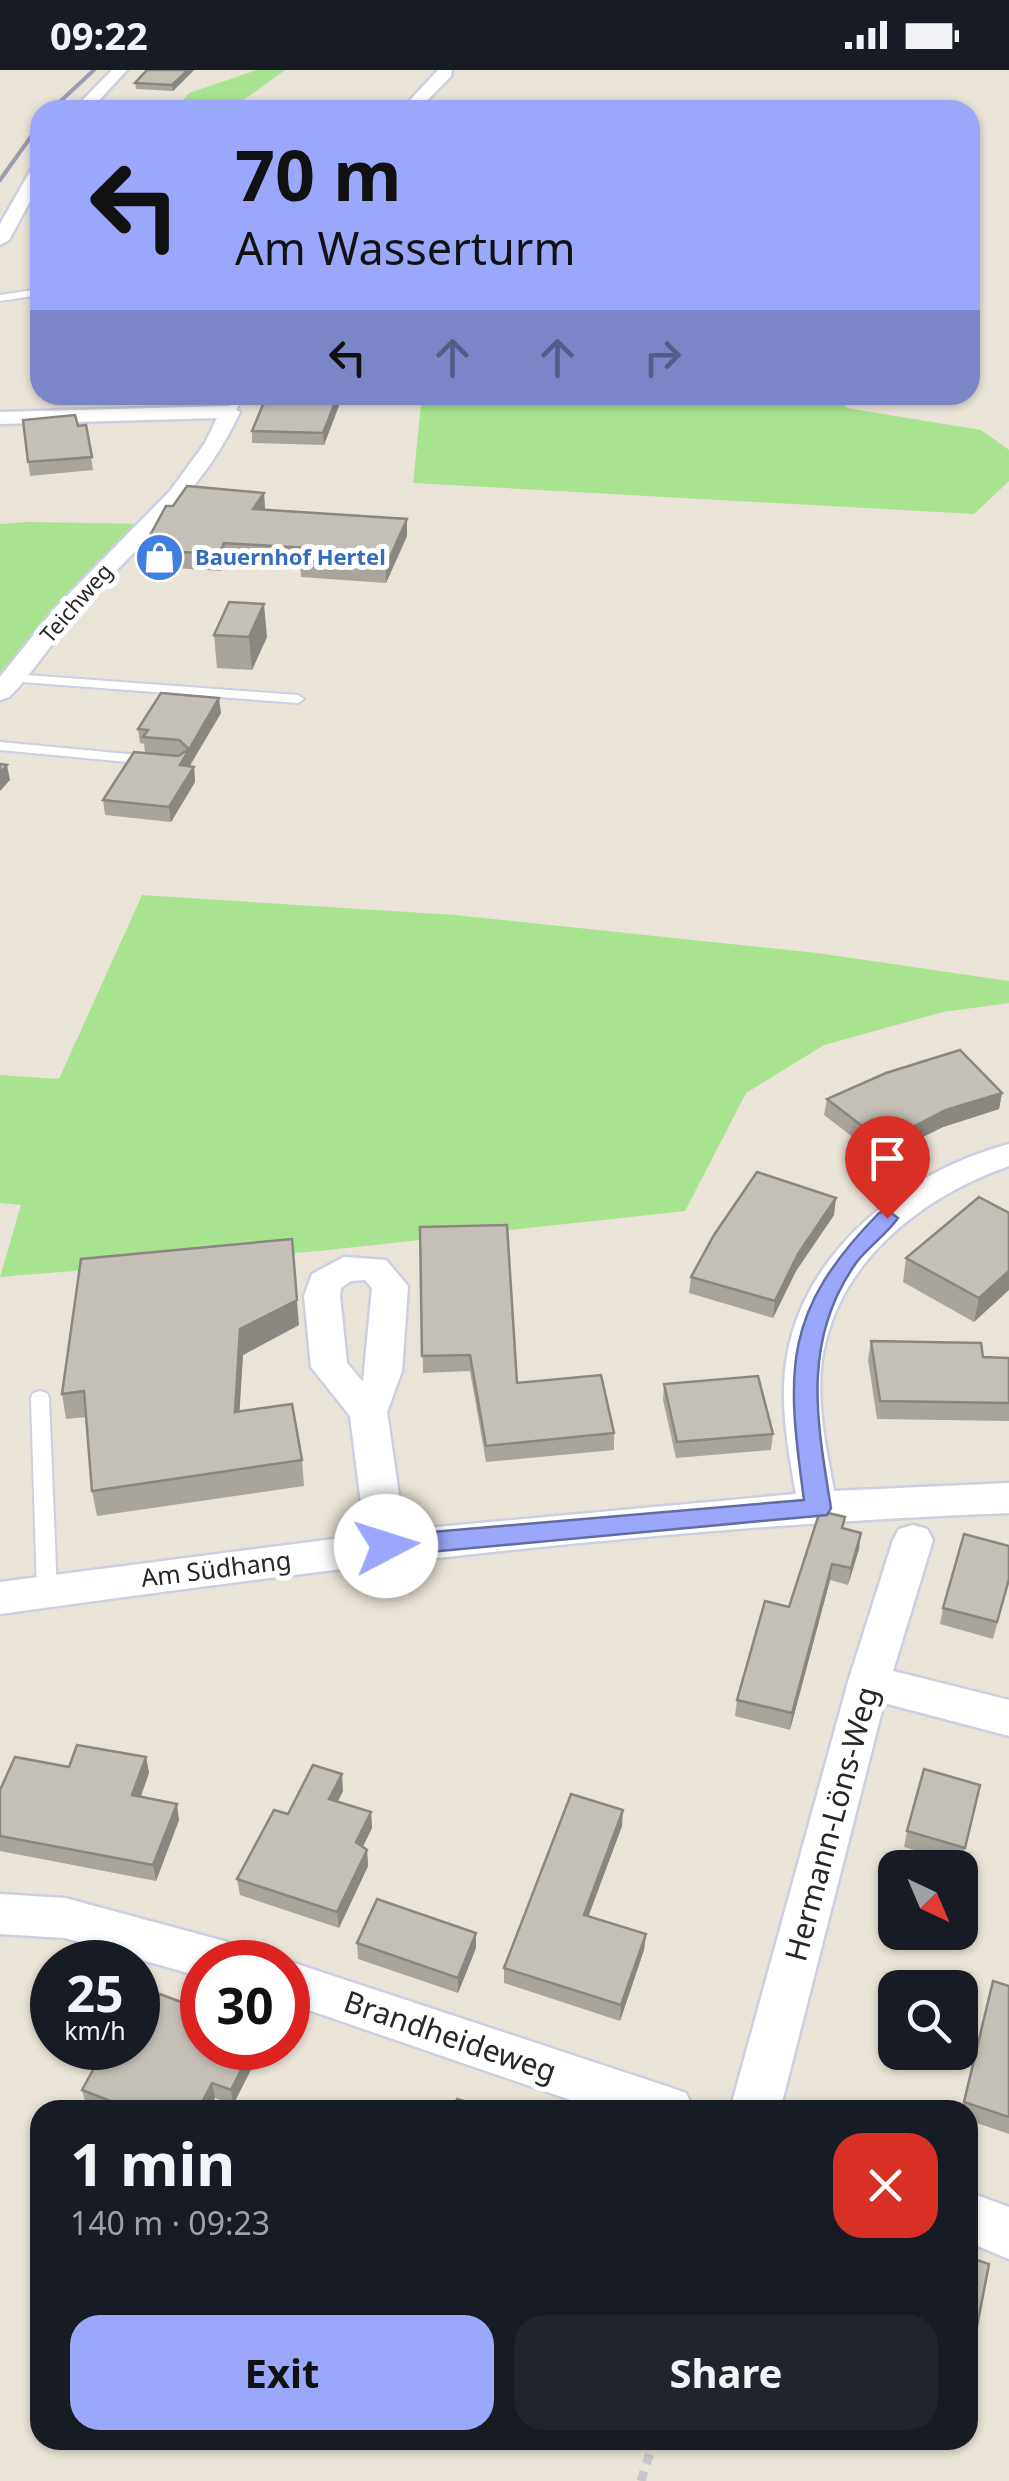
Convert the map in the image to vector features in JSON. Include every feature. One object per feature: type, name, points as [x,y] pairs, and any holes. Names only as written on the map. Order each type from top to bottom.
[{"type":"street","points":[[91,100],[120,70]]},
{"type":"street","points":[[419,100],[444,76],[445,70]]},
{"type":"street","points":[[0,240],[30,186]]},
{"type":"street","name":"Teichweg","points":[[0,418],[218,405]]},
{"type":"street","name":"Teichweg","points":[[7,685],[62,614],[188,488],[218,443],[235,405]]},
{"type":"street","points":[[818,1508],[808,1454],[805,1368],[806,1353],[824,1300],[848,1258],[887,1218],[938,1186],[988,1161],[1009,1156]]},
{"type":"street","points":[[368,1412],[386,1546]]},
{"type":"street","name":"Am Südhang","points":[[0,1598],[386,1546],[818,1508],[1009,1498]]},
{"type":"street","name":"Hermann-Löns-Weg","points":[[758,2100],[869,1682],[912,1540]]},
{"type":"street","points":[[869,1682],[1009,1718]]},
{"type":"street","points":[[0,1914],[65,1918],[180,1950]]},
{"type":"street","name":"Brandheideweg","points":[[310,1989],[639,2100]]},
{"type":"street","points":[[978,2222],[1009,2233]]},
{"type":"lane","points":[[0,298],[30,294]]},
{"type":"lane","points":[[7,685],[298,699]]},
{"type":"lane","points":[[0,746],[162,761]]},
{"type":"lane","points":[[40,1398],[47,1592]]},
{"type":"path","points":[[641,2481],[651,2450]]},
{"type":"green space","points":[[257,70],[285,70],[244,100],[183,100],[189,93]]},
{"type":"green space","points":[[421,405],[845,405],[981,430],[1009,450],[1009,481],[974,514],[413,483]]},
{"type":"green space","points":[[0,524],[148,524],[0,692]]},
{"type":"green space","points":[[142,895],[455,915],[817,953],[1009,981],[1009,1003],[943,1012],[824,1045],[746,1093],[685,1211],[319,1251],[0,1277],[21,1205],[0,1203],[0,1075],[59,1079]]},
{"type":"building","points":[[147,70],[188,70],[172,85],[135,83]]},
{"type":"building","points":[[263,405],[334,405],[323,433],[252,431]]},
{"type":"building","points":[[75,415],[78,426],[86,425],[92,457],[28,462],[23,420]]},
{"type":"building","points":[[187,486],[264,493],[253,509],[407,519],[386,566],[299,560],[305,548],[224,543],[219,554],[142,550],[166,506],[173,506]]},
{"type":"building","points":[[229,602],[264,604],[249,637],[214,635]]},
{"type":"building","points":[[161,693],[219,698],[180,765],[194,767],[169,807],[103,800],[134,752],[178,756],[189,749],[179,740],[143,737],[148,730],[138,729]]},
{"type":"building","points":[[960,1050],[1002,1093],[946,1110],[883,1142],[827,1099],[886,1073]]},
{"type":"building","points":[[757,1172],[836,1198],[798,1254],[775,1301],[691,1277]]},
{"type":"building","points":[[979,1197],[1009,1213],[1009,1271],[979,1298],[906,1258]]},
{"type":"building","points":[[507,1225],[517,1383],[601,1375],[614,1433],[486,1446],[470,1355],[422,1356],[420,1227]]},
{"type":"building","points":[[292,1239],[297,1300],[240,1329],[235,1412],[292,1404],[302,1460],[92,1491],[84,1391],[62,1394],[81,1259]]},
{"type":"building","points":[[871,1341],[981,1343],[983,1357],[1009,1358],[1009,1403],[880,1401]]},
{"type":"building","points":[[758,1376],[773,1434],[677,1442],[664,1384]]},
{"type":"building","points":[[820,1511],[845,1517],[842,1528],[861,1533],[851,1568],[832,1564],[792,1713],[737,1700],[765,1601],[789,1607]]},
{"type":"building","points":[[964,1534],[1009,1546],[1009,1579],[997,1622],[943,1608]]},
{"type":"building","points":[[77,1745],[146,1757],[132,1795],[177,1804],[153,1865],[0,1836],[0,1790],[15,1757],[69,1767]]},
{"type":"building","points":[[313,1765],[342,1774],[329,1799],[371,1812],[356,1842],[367,1850],[337,1912],[237,1879],[274,1810],[288,1814]]},
{"type":"building","points":[[924,1769],[980,1785],[965,1848],[907,1831]]},
{"type":"building","points":[[571,1794],[623,1810],[584,1915],[646,1934],[621,2005],[504,1968]]},
{"type":"building","points":[[377,1899],[476,1933],[458,1978],[357,1943]]},
{"type":"building","points":[[993,1981],[1009,1986],[1009,2117],[978,2107],[978,2100],[964,2100],[972,2070],[978,2070],[978,2044]]},
{"type":"building","points":[[160,1994],[180,2002],[180,2070],[241,2070],[231,2090],[212,2083],[203,2100],[108,2100],[82,2090],[93,2070],[160,2070]]},
{"type":"building","points":[[978,2260],[989,2264],[978,2321]]},
{"type":"railway","points":[[62,100],[94,70]]},
{"type":"railway","points":[[0,180],[30,138]]},
{"type":"place","name":"Bauernhof Hertel","points":[[160,557]]},
{"type":"route","points":[[386,1546],[818,1508],[804,1413],[806,1353],[824,1300],[848,1258],[887,1218]]}]
